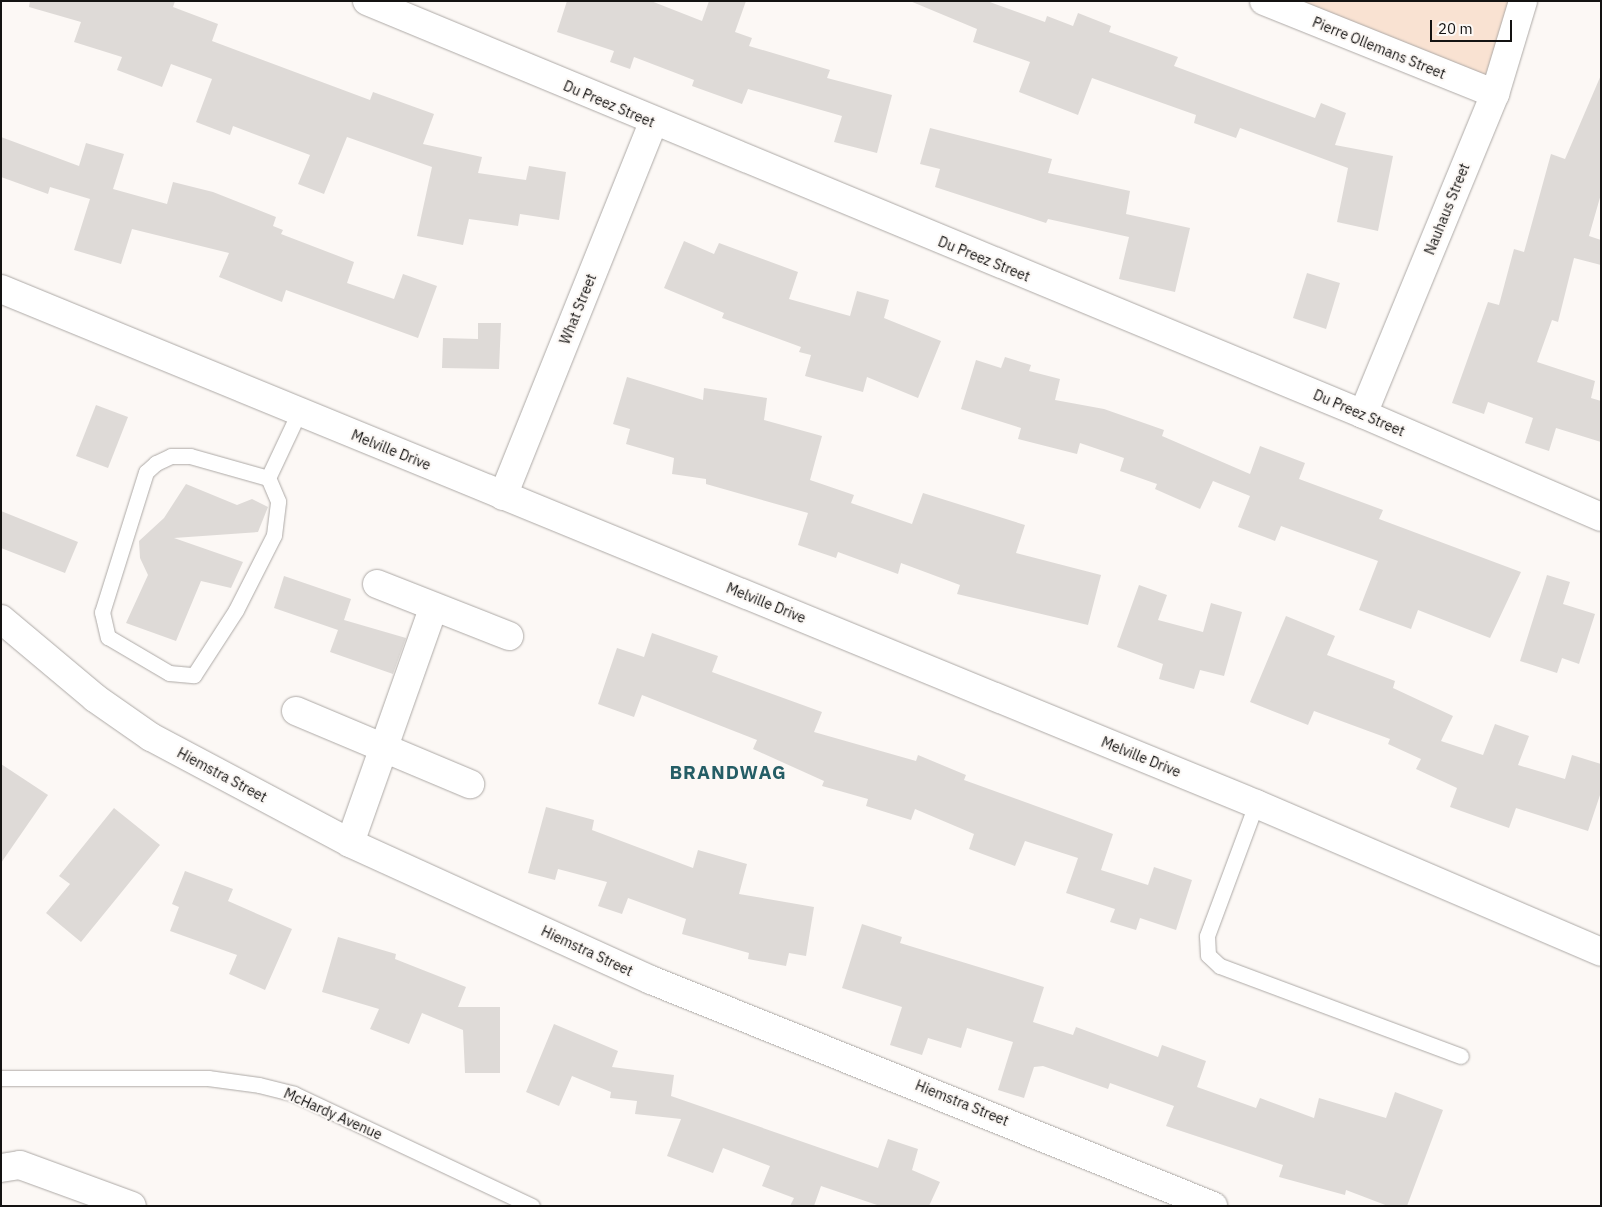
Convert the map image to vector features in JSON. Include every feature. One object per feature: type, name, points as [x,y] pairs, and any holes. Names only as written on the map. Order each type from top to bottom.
[{"type":"street","name":"Du Preez Street","points":[[367,1],[653,123],[1363,414],[1601,517]]},
{"type":"street","name":"Pierre Ollemans Street","points":[[1264,1],[1494,94]]},
{"type":"street","name":"Nauhaus Street","points":[[1363,414],[1494,94],[1523,1]]},
{"type":"street","name":"What Street","points":[[503,496],[653,123]]},
{"type":"street","name":"Melville Drive","points":[[1,290],[1256,804],[1601,952]]},
{"type":"street","points":[[377,584],[433,608],[509,636]]},
{"type":"street","points":[[350,843],[433,608]]},
{"type":"street","name":"Hiemstra Street","points":[[1,620],[95,698],[151,737],[350,843],[651,980],[1213,1206]]},
{"type":"street","points":[[296,711],[383,750],[470,784]]},
{"type":"street","name":"Melville Drive","points":[[1530,920],[1601,931]]},
{"type":"street","points":[[1,1168],[20,1165],[132,1206]]},
{"type":"lane","points":[[268,478],[190,456],[171,456],[156,463],[146,472],[102,612],[108,637],[169,673],[194,675],[236,610],[274,535],[278,501],[268,478],[299,412]]},
{"type":"lane","points":[[1256,804],[1207,936],[1208,955],[1220,966],[1461,1056]]},
{"type":"lane","name":"McHardy Avenue","points":[[1,1078],[208,1078],[259,1085],[294,1094],[532,1206]]},
{"type":"shaded area","points":[[1276,1],[1510,1],[1486,90]]},
{"type":"building","points":[[30,1],[175,1],[173,7],[218,24],[212,41],[370,100],[373,92],[434,114],[423,144],[482,157],[478,173],[526,180],[529,166],[566,172],[559,220],[520,214],[518,226],[469,219],[463,245],[417,236],[432,167],[347,137],[324,194],[298,184],[310,155],[233,126],[230,135],[196,122],[212,79],[171,64],[162,87],[117,70],[122,57],[74,42],[81,22],[29,7]]},
{"type":"building","points":[[567,1],[651,1],[702,21],[709,1],[746,1],[735,32],[752,38],[749,46],[830,70],[827,78],[892,95],[877,153],[834,142],[842,116],[748,89],[742,104],[692,86],[694,80],[634,57],[630,69],[610,62],[614,51],[557,32]]},
{"type":"building","points":[[910,1],[987,1],[1045,22],[1047,16],[1073,26],[1078,13],[1111,26],[1109,32],[1178,57],[1174,66],[1315,118],[1321,103],[1346,113],[1335,145],[1393,156],[1378,231],[1337,222],[1348,168],[1240,128],[1236,138],[1194,123],[1196,115],[1092,78],[1078,115],[1019,92],[1030,62],[973,42],[977,29]]},
{"type":"building","points":[[1601,75],[1601,194],[1589,236],[1601,240],[1601,265],[1574,258],[1558,322],[1552,320],[1537,362],[1595,381],[1591,398],[1601,401],[1601,442],[1556,428],[1549,451],[1525,443],[1533,418],[1488,402],[1484,414],[1452,403],[1488,302],[1499,305],[1514,249],[1524,252],[1551,154],[1565,159]]},
{"type":"building","points":[[930,128],[1052,159],[1048,173],[1130,191],[1126,214],[1190,228],[1175,292],[1119,279],[1129,237],[1048,219],[1046,223],[935,187],[940,169],[920,164]]},
{"type":"building","points":[[1,137],[79,166],[86,143],[124,154],[113,189],[167,204],[173,182],[213,192],[276,217],[273,226],[283,230],[281,234],[354,262],[347,283],[394,299],[403,274],[437,286],[418,338],[286,290],[282,302],[219,277],[229,253],[132,229],[121,264],[74,250],[90,199],[50,187],[48,194],[1,177]]},
{"type":"building","points":[[684,241],[714,254],[719,243],[798,272],[789,299],[850,316],[857,291],[889,300],[884,318],[941,341],[918,398],[867,377],[863,392],[805,376],[811,355],[799,352],[801,347],[722,318],[724,313],[664,288]]},
{"type":"building","points":[[1307,273],[1340,283],[1326,329],[1293,318]]},
{"type":"building","points":[[478,323],[501,323],[499,369],[442,368],[443,338],[478,339]]},
{"type":"building","points":[[1005,357],[1031,365],[1029,371],[1060,379],[1055,400],[1104,409],[1164,430],[1162,436],[1250,474],[1260,446],[1305,463],[1299,479],[1383,510],[1379,519],[1521,572],[1490,638],[1418,610],[1411,629],[1359,610],[1378,561],[1281,526],[1275,541],[1238,527],[1250,496],[1213,481],[1200,509],[1155,489],[1157,484],[1120,471],[1124,458],[1080,443],[1077,454],[1018,439],[1021,428],[961,409],[976,360],[1001,368]]},
{"type":"building","points":[[627,377],[703,400],[704,388],[767,398],[764,420],[822,436],[810,480],[854,495],[851,503],[912,524],[923,493],[1025,525],[1016,553],[1101,575],[1088,625],[957,594],[960,585],[901,563],[898,574],[838,552],[836,558],[798,545],[808,513],[706,484],[706,479],[672,474],[674,458],[626,444],[630,429],[613,424]]},
{"type":"building","points":[[96,405],[128,417],[108,468],[76,456]]},
{"type":"building","points":[[186,484],[237,505],[252,499],[268,507],[258,532],[174,538],[243,562],[231,588],[201,581],[176,641],[126,623],[148,575],[140,558],[139,541],[164,518]]},
{"type":"building","points":[[1,511],[78,542],[65,573],[1,548]]},
{"type":"building","points":[[1547,575],[1570,582],[1563,604],[1595,614],[1579,664],[1562,658],[1557,673],[1520,661]]},
{"type":"building","points":[[284,576],[351,599],[344,620],[406,638],[393,674],[330,652],[338,630],[274,608]]},
{"type":"building","points":[[1139,585],[1167,595],[1158,620],[1203,632],[1211,603],[1242,612],[1224,676],[1200,670],[1194,689],[1159,679],[1163,664],[1117,647]]},
{"type":"building","points":[[1286,616],[1335,636],[1327,655],[1395,681],[1393,688],[1453,716],[1441,741],[1483,755],[1495,724],[1529,736],[1518,765],[1565,779],[1572,755],[1601,764],[1601,792],[1588,831],[1516,808],[1509,828],[1450,807],[1457,788],[1416,769],[1421,759],[1388,744],[1390,739],[1314,711],[1308,725],[1250,702]]},
{"type":"building","points":[[652,633],[718,656],[712,672],[822,712],[814,732],[916,761],[918,755],[966,775],[964,780],[1113,834],[1101,870],[1148,885],[1154,867],[1192,880],[1176,930],[1140,918],[1136,930],[1110,922],[1115,909],[1066,893],[1078,858],[1025,841],[1015,866],[969,849],[974,834],[915,809],[911,820],[866,806],[868,799],[822,786],[824,781],[753,749],[757,740],[642,695],[634,717],[598,704],[617,648],[644,657]]},
{"type":"building","points":[[1,764],[48,795],[1,863]]},
{"type":"building","points":[[546,807],[594,820],[592,830],[693,868],[698,850],[747,864],[739,894],[814,907],[806,956],[789,953],[786,966],[748,959],[749,953],[682,934],[686,919],[628,898],[622,914],[598,906],[607,882],[558,869],[555,880],[528,873]]},
{"type":"building","points":[[114,808],[160,845],[81,942],[46,913],[70,884],[59,876]]},
{"type":"building","points":[[185,871],[233,889],[228,901],[292,929],[265,990],[229,974],[237,955],[170,931],[179,907],[172,904]]},
{"type":"building","points":[[862,924],[902,937],[900,943],[1044,987],[1033,1022],[1073,1035],[1076,1027],[1158,1057],[1162,1045],[1206,1061],[1197,1087],[1256,1108],[1260,1098],[1314,1118],[1319,1098],[1386,1118],[1395,1092],[1443,1110],[1407,1206],[1388,1206],[1346,1190],[1345,1195],[1279,1177],[1283,1165],[1166,1126],[1174,1106],[1110,1083],[1108,1089],[1043,1066],[1034,1067],[1024,1098],[998,1090],[1013,1042],[967,1028],[961,1048],[928,1038],[922,1055],[890,1045],[902,1007],[842,988]]},
{"type":"building","points":[[338,937],[396,954],[395,959],[466,987],[458,1007],[500,1007],[500,1073],[465,1073],[463,1030],[422,1013],[409,1044],[370,1029],[379,1009],[322,992]]},
{"type":"building","points":[[554,1024],[618,1051],[612,1067],[674,1075],[671,1096],[878,1168],[888,1139],[918,1149],[912,1170],[940,1182],[929,1206],[880,1206],[821,1186],[814,1206],[790,1206],[794,1198],[762,1186],[770,1166],[723,1148],[713,1173],[667,1156],[681,1119],[635,1114],[637,1101],[610,1098],[611,1092],[572,1076],[559,1106],[526,1092]]},
{"type":"district","name":"BRANDWAG","points":[[728,773]]}]
